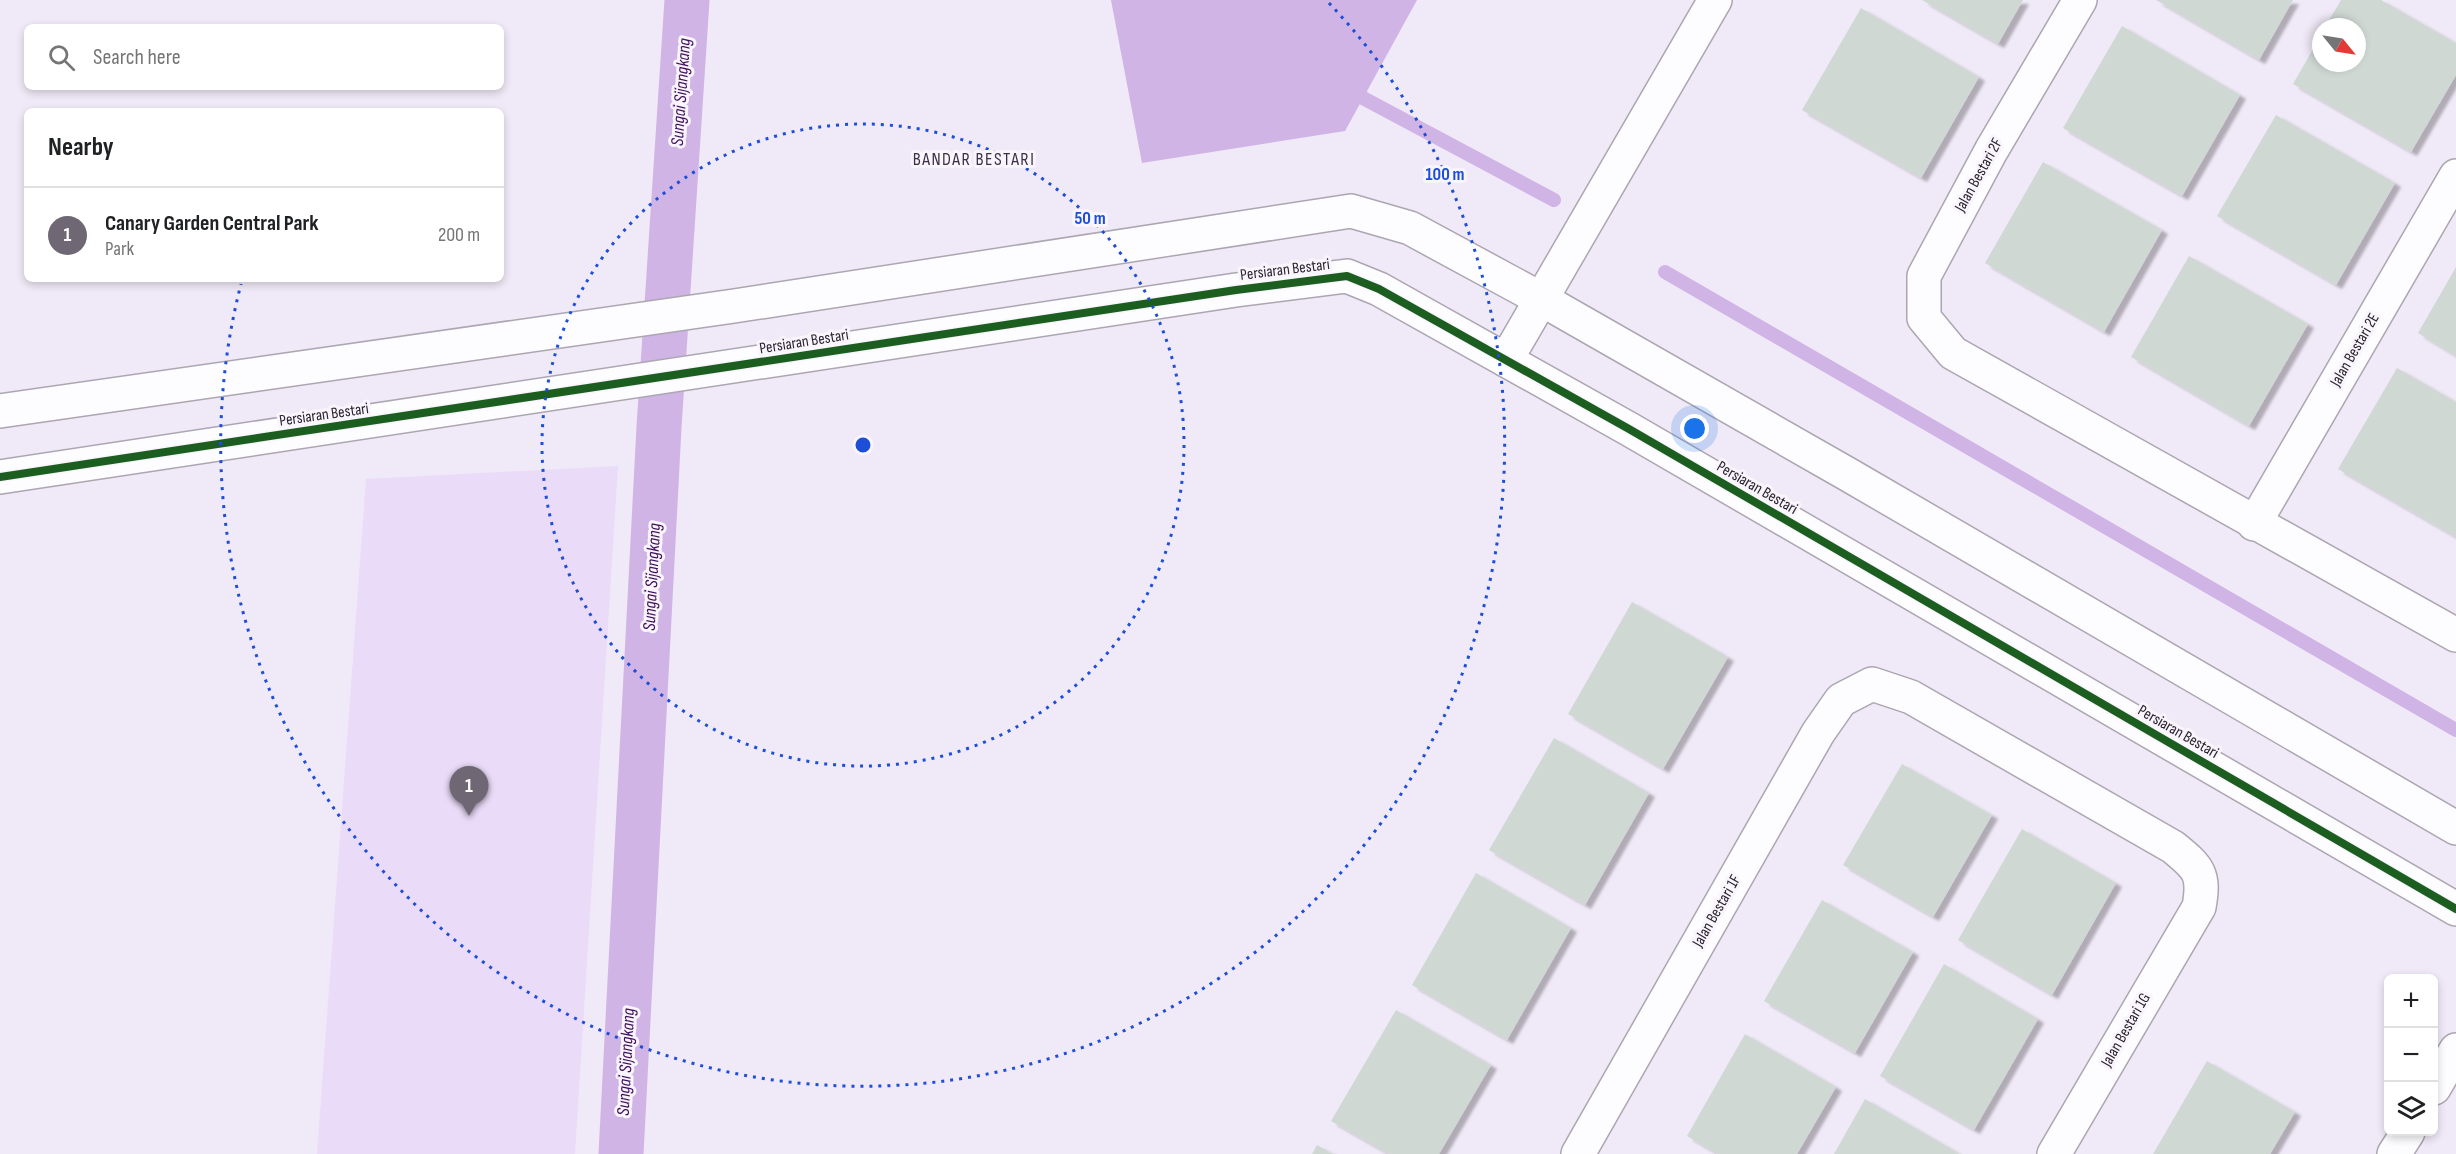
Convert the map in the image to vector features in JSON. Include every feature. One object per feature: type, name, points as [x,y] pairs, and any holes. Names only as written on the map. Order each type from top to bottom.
[{"type":"street","points":[[1506,360],[1715,0]]},
{"type":"street","name":"Jalan Bestari 2F","points":[[2080,0],[1991,152],[1924,276],[1924,318],[1953,353],[2254,524]]},
{"type":"street","name":"Jalan Bestari 2E","points":[[2254,524],[2456,176]]},
{"type":"street","points":[[0,411],[734,306],[1351,211],[1410,228],[1541,299],[2456,828]]},
{"type":"street","name":"Persiaran Bestari","points":[[0,477],[1236,290],[1347,276],[1379,289],[1650,441],[2456,909]]},
{"type":"street","points":[[2254,524],[2456,635]]},
{"type":"street","name":"Jalan Bestari 1F","points":[[1578,1154],[1818,732],[1841,700],[1872,684],[1911,697],[2174,847],[2193,863],[2203,884],[2199,907]]},
{"type":"street","name":"Jalan Bestari 1G","points":[[2054,1154],[2199,907]]},
{"type":"street","points":[[2437,1082],[2456,1050]]},
{"type":"street","points":[[2394,1154],[2405,1136]]},
{"type":"shaded area","points":[[1111,0],[1417,0],[1345,131],[1142,163]]},
{"type":"shaded area","points":[[618,466],[575,1154],[317,1154],[366,479]]},
{"type":"building","points":[[1922,0],[2023,0],[1998,44]]},
{"type":"building","points":[[2156,0],[2293,0],[2259,60]]},
{"type":"building","points":[[2341,0],[2381,0],[2456,43],[2456,75],[2411,152],[2293,84],[2312,51],[2312,72],[2366,72],[2366,18],[2330,18]]},
{"type":"building","points":[[1861,8],[1979,77],[1921,178],[1802,110]]},
{"type":"building","points":[[2122,26],[2240,95],[2182,196],[2063,128]]},
{"type":"building","points":[[2276,115],[2395,183],[2336,285],[2217,216]]},
{"type":"building","points":[[2043,162],[2162,230],[2104,332],[1985,263]]},
{"type":"building","points":[[2189,256],[2308,324],[2249,426],[2131,357]]},
{"type":"building","points":[[2456,267],[2456,356],[2418,333]]},
{"type":"building","points":[[2397,368],[2456,402],[2456,537],[2338,469]]},
{"type":"building","points":[[1632,602],[1728,657],[1663,769],[1568,714]]},
{"type":"building","points":[[1554,738],[1649,793],[1585,905],[1489,850]]},
{"type":"building","points":[[1902,764],[1992,815],[1933,917],[1843,865]]},
{"type":"building","points":[[2022,829],[2116,883],[2052,995],[1958,940]]},
{"type":"building","points":[[1476,873],[1571,928],[1507,1040],[1412,985]]},
{"type":"building","points":[[1822,900],[1913,952],[1855,1053],[1764,1001]]},
{"type":"building","points":[[1944,964],[2038,1019],[1974,1130],[1880,1076]]},
{"type":"building","points":[[1396,1010],[1491,1065],[1439,1154],[1389,1154],[1331,1121]]},
{"type":"building","points":[[1745,1034],[1836,1087],[1797,1154],[1718,1154],[1687,1136]]},
{"type":"building","points":[[2207,1061],[2295,1112],[2270,1154],[2153,1154]]},
{"type":"building","points":[[1865,1099],[1960,1154],[1834,1154]]},
{"type":"building","points":[[1317,1145],[1333,1154],[1312,1154]]},
{"type":"waterway","name":"Sungai Sijangkang","points":[[621,1154],[659,427],[687,0]]},
{"type":"waterway","points":[[1352,83],[1363,98],[1554,200]]},
{"type":"waterway","points":[[1665,272],[2456,730]]},
{"type":"cycle path","points":[[0,477],[1236,290],[1347,276],[1379,289],[1629,429],[2456,909]]},
{"type":"place","name":"Canary Garden Central Park","points":[[469,816]]},
{"type":"district","name":"BANDAR BESTARI","points":[[974,159]]}]
